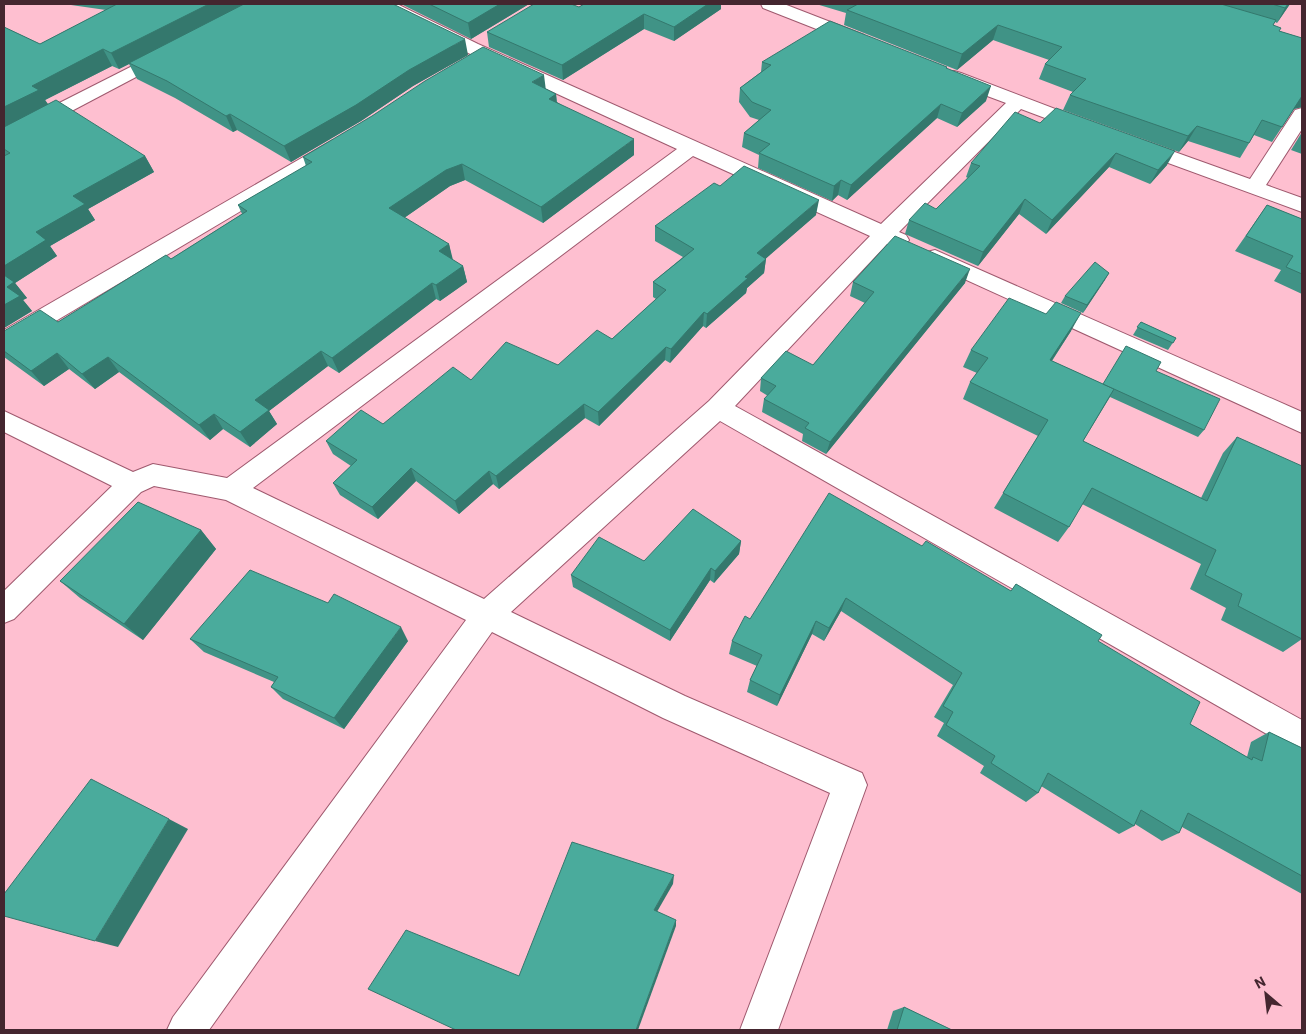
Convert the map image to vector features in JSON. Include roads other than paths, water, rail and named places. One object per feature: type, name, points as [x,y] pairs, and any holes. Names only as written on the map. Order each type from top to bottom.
[{"type":"street","points":[[384,4],[482,46],[691,148],[1302,423]]},
{"type":"street","points":[[770,4],[871,44]]},
{"type":"street","points":[[6,136],[184,45]]},
{"type":"street","points":[[462,68],[482,46]]},
{"type":"street","points":[[935,69],[1100,132]]},
{"type":"street","points":[[186,1030],[487,615],[718,408],[884,234],[1018,102]]},
{"type":"street","points":[[1254,188],[1302,114]]},
{"type":"street","points":[[4,341],[352,137]]},
{"type":"street","points":[[1118,138],[1302,205]]},
{"type":"street","points":[[231,490],[691,148]]},
{"type":"street","points":[[718,408],[1302,737]]},
{"type":"street","points":[[4,421],[132,484]]},
{"type":"street","points":[[4,610],[132,484],[153,475],[231,490],[674,707],[850,785],[759,1030]]}]
